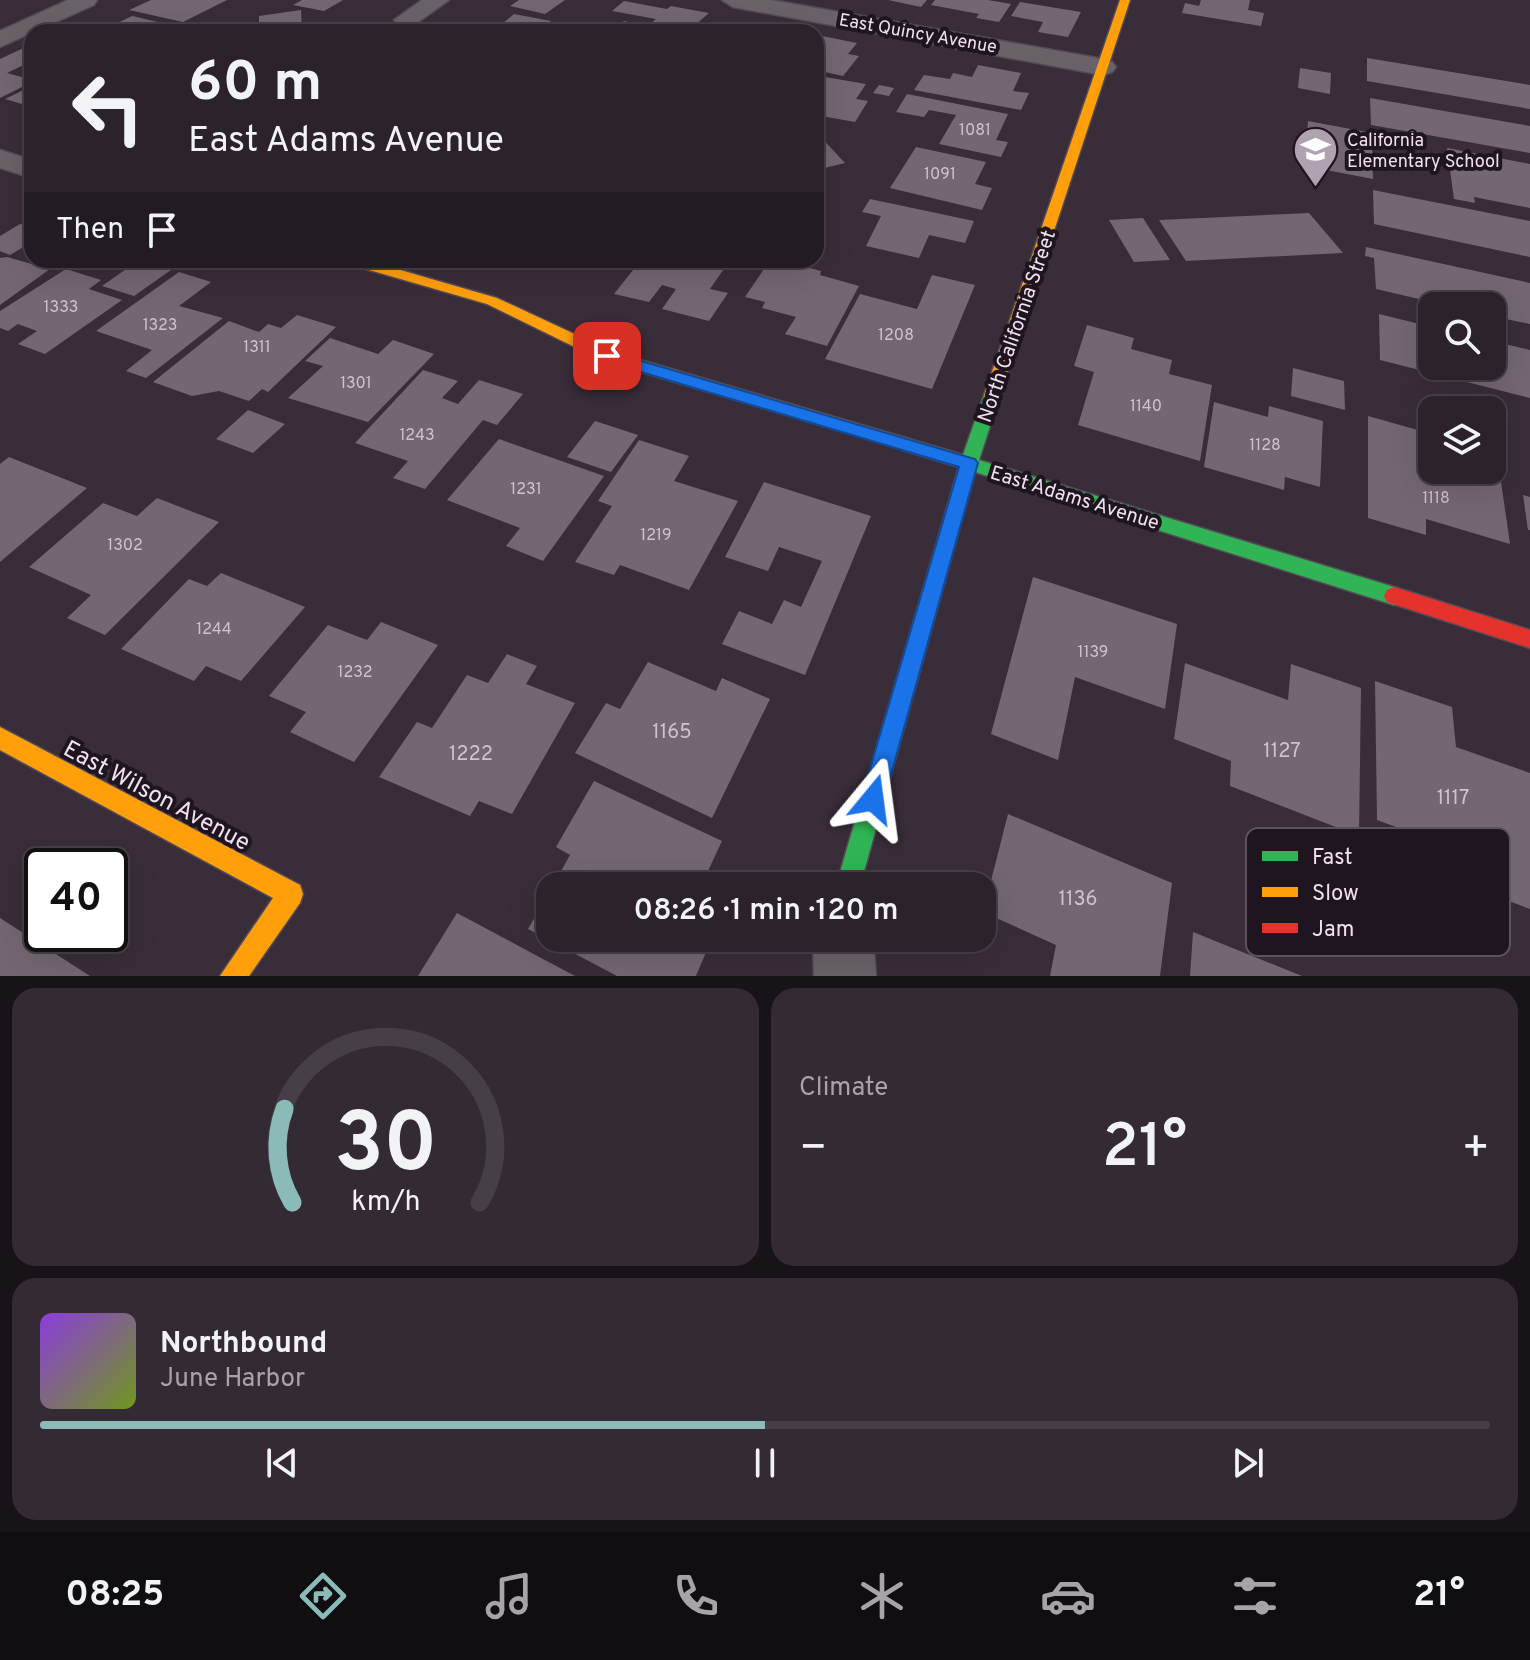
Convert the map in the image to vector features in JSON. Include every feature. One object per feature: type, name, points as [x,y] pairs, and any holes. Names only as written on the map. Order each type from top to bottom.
[{"type":"street","points":[[34,24],[86,0]]},
{"type":"street","points":[[406,20],[438,0]]},
{"type":"street","name":"East Quincy Avenue","points":[[733,0],[768,16],[821,24]]},
{"type":"street","name":"North California Street","points":[[852,872],[969,463],[1125,0]]},
{"type":"street","name":"East Quincy Avenue","points":[[824,25],[1103,67]]},
{"type":"street","points":[[0,40],[24,29]]},
{"type":"street","points":[[0,159],[24,166]]},
{"type":"street","name":"East Adams Avenue","points":[[378,268],[492,301],[607,356],[969,463],[1530,639]]},
{"type":"street","name":"East Wilson Avenue","points":[[0,738],[291,894],[233,976]]},
{"type":"street","points":[[844,952],[845,976]]},
{"type":"building","points":[[151,0],[227,0],[183,22],[129,10]]},
{"type":"building","points":[[302,0],[343,0],[324,11],[293,5]]},
{"type":"building","points":[[519,0],[565,0],[545,14],[510,6]]},
{"type":"building","points":[[888,0],[927,0],[921,7]]},
{"type":"building","points":[[935,0],[988,0],[1011,4],[999,22],[976,18],[979,14],[931,5]]},
{"type":"building","points":[[1201,0],[1250,0],[1248,10],[1264,13],[1261,26],[1182,13],[1185,3],[1199,6]]},
{"type":"building","points":[[624,1],[709,13],[696,24],[650,24],[656,19],[612,11]]},
{"type":"building","points":[[1020,2],[1081,12],[1068,37],[1038,32],[1043,22],[1011,16]]},
{"type":"building","points":[[301,10],[302,24],[259,24],[259,16]]},
{"type":"building","points":[[514,14],[551,21],[547,24],[502,24]]},
{"type":"building","points":[[132,16],[166,24],[115,24]]},
{"type":"building","points":[[824,36],[857,43],[848,54],[859,56],[843,76],[824,72]]},
{"type":"building","points":[[24,48],[24,65],[7,73],[24,78],[24,86],[0,98],[0,59]]},
{"type":"building","points":[[1367,58],[1530,85],[1530,109],[1367,81]]},
{"type":"building","points":[[978,65],[1021,73],[1013,91],[1029,93],[1021,110],[914,90],[924,75],[950,79],[953,73],[972,77]]},
{"type":"building","points":[[1300,68],[1331,73],[1330,94],[1298,88]]},
{"type":"building","points":[[824,78],[866,84],[856,99],[868,101],[855,122],[824,116]]},
{"type":"building","points":[[879,85],[894,88],[889,96],[873,93]]},
{"type":"building","points":[[24,90],[24,105],[5,99]]},
{"type":"building","points":[[907,94],[1008,114],[996,140],[1008,142],[1001,157],[939,144],[956,115],[929,110],[924,117],[896,112]]},
{"type":"building","points":[[1370,98],[1530,126],[1530,153],[1371,125]]},
{"type":"building","points":[[1308,121],[1372,133],[1373,179],[1305,166]]},
{"type":"building","points":[[824,141],[845,163],[824,168]]},
{"type":"building","points":[[916,147],[986,162],[975,184],[992,188],[982,210],[890,188]]},
{"type":"building","points":[[1447,148],[1530,164],[1530,208],[1474,197],[1475,203],[1454,199]]},
{"type":"building","points":[[1373,190],[1530,221],[1530,257],[1374,224]]},
{"type":"building","points":[[870,199],[974,221],[965,243],[929,235],[919,258],[866,246],[881,216],[862,212]]},
{"type":"building","points":[[1309,213],[1343,253],[1186,261],[1159,220]]},
{"type":"building","points":[[1143,218],[1170,260],[1134,262],[1109,220]]},
{"type":"building","points":[[24,225],[24,247],[10,255],[0,251],[0,236]]},
{"type":"building","points":[[1366,247],[1530,283],[1530,324],[1506,319],[1506,292],[1418,292],[1418,299],[1376,289],[1374,258],[1365,256]]},
{"type":"building","points":[[0,258],[24,262],[24,268],[50,269],[0,305]]},
{"type":"building","points":[[128,268],[171,270],[134,296],[102,286]]},
{"type":"building","points":[[635,268],[724,268],[710,289],[728,293],[709,321],[662,309],[676,289],[662,285],[649,302],[614,294]]},
{"type":"building","points":[[765,268],[809,268],[821,271],[820,275],[859,286],[827,346],[785,334],[796,317],[762,308],[765,302],[745,297]]},
{"type":"building","points":[[66,269],[101,280],[89,289],[122,300],[45,354],[18,344],[37,331],[18,324],[8,331],[0,328],[0,311]]},
{"type":"building","points":[[179,272],[211,282],[179,306],[223,318],[146,378],[126,371],[152,350],[96,331]]},
{"type":"building","points":[[932,275],[975,285],[932,389],[825,359],[860,294],[917,309]]},
{"type":"building","points":[[1379,314],[1418,324],[1418,370],[1380,360]]},
{"type":"building","points":[[297,315],[336,327],[268,392],[262,389],[249,401],[219,391],[192,396],[153,382],[229,321],[259,332],[268,324],[281,328]]},
{"type":"building","points":[[1087,325],[1134,338],[1131,349],[1172,360],[1169,374],[1212,385],[1200,461],[1078,425],[1094,372],[1074,366]]},
{"type":"building","points":[[330,338],[378,354],[393,340],[434,354],[368,422],[288,398],[323,366],[305,361]]},
{"type":"building","points":[[1506,344],[1530,350],[1530,398],[1459,380],[1506,380]]},
{"type":"building","points":[[1293,368],[1344,381],[1345,410],[1291,396]]},
{"type":"building","points":[[423,370],[458,381],[442,398],[458,404],[479,380],[523,394],[497,425],[483,420],[425,489],[393,478],[408,461],[355,443]]},
{"type":"building","points":[[1214,402],[1268,417],[1269,406],[1323,421],[1320,487],[1285,477],[1284,490],[1204,467]]},
{"type":"building","points":[[248,410],[285,424],[253,453],[216,439]]},
{"type":"building","points":[[1368,416],[1418,430],[1418,484],[1501,484],[1510,544],[1426,519],[1426,535],[1368,518]]},
{"type":"building","points":[[595,421],[638,435],[611,472],[567,457]]},
{"type":"building","points":[[499,439],[604,476],[543,561],[506,546],[520,528],[447,500]]},
{"type":"building","points":[[639,440],[689,456],[674,481],[738,501],[689,590],[620,565],[614,575],[575,562],[612,506],[598,501]]},
{"type":"building","points":[[9,457],[87,488],[0,562],[0,464]]},
{"type":"building","points":[[764,482],[871,516],[805,675],[722,644],[739,611],[772,624],[784,600],[801,607],[822,561],[779,547],[768,571],[725,557]]},
{"type":"building","points":[[1523,495],[1530,497],[1530,530],[1528,530]]},
{"type":"building","points":[[157,498],[219,522],[105,635],[67,618],[91,595],[29,567],[103,503],[137,516]]},
{"type":"building","points":[[221,573],[305,607],[241,681],[206,666],[194,681],[121,649],[189,579],[207,586]]},
{"type":"building","points":[[1033,577],[1177,624],[1165,709],[1075,677],[1058,760],[991,734]]},
{"type":"building","points":[[381,622],[438,645],[354,762],[290,732],[306,712],[269,696],[328,625],[367,640]]},
{"type":"building","points":[[507,654],[537,666],[526,684],[575,703],[512,814],[479,801],[470,816],[379,777],[417,722],[432,728],[467,675],[488,683]]},
{"type":"building","points":[[648,662],[716,691],[722,678],[770,699],[712,818],[575,753],[606,703],[620,709]]},
{"type":"building","points":[[1185,663],[1288,700],[1291,664],[1361,688],[1359,828],[1338,828],[1230,786],[1231,761],[1174,739]]},
{"type":"building","points":[[1375,681],[1452,707],[1456,747],[1530,773],[1530,909],[1510,901],[1510,828],[1399,828],[1377,820]]},
{"type":"building","points":[[594,781],[722,841],[708,872],[561,872],[570,855],[556,847]]},
{"type":"building","points":[[1008,814],[1172,883],[1160,976],[1050,976],[1056,945],[996,918],[996,872],[993,872]]},
{"type":"building","points":[[457,913],[575,976],[418,976]]},
{"type":"building","points":[[536,915],[536,933],[528,929]]},
{"type":"building","points":[[0,918],[24,933],[24,952],[53,952],[90,976],[0,976]]},
{"type":"building","points":[[1193,932],[1246,956],[1302,976],[1190,976]]},
{"type":"building","points":[[572,952],[706,952],[696,976],[617,976]]},
{"type":"traffic: fast","points":[[852,872],[969,463],[992,395]]},
{"type":"traffic: fast","points":[[909,445],[1394,596]]},
{"type":"traffic: slow","points":[[992,395],[1125,0]]},
{"type":"traffic: slow","points":[[378,268],[492,301],[607,356],[909,445]]},
{"type":"traffic: slow","points":[[0,738],[291,894],[233,976]]},
{"type":"traffic: jam","points":[[1394,596],[1530,639]]},
{"type":"place","name":"California Elementary School","points":[[1316,189]]},
{"type":"route","points":[[607,356],[969,463],[873,799]]}]
